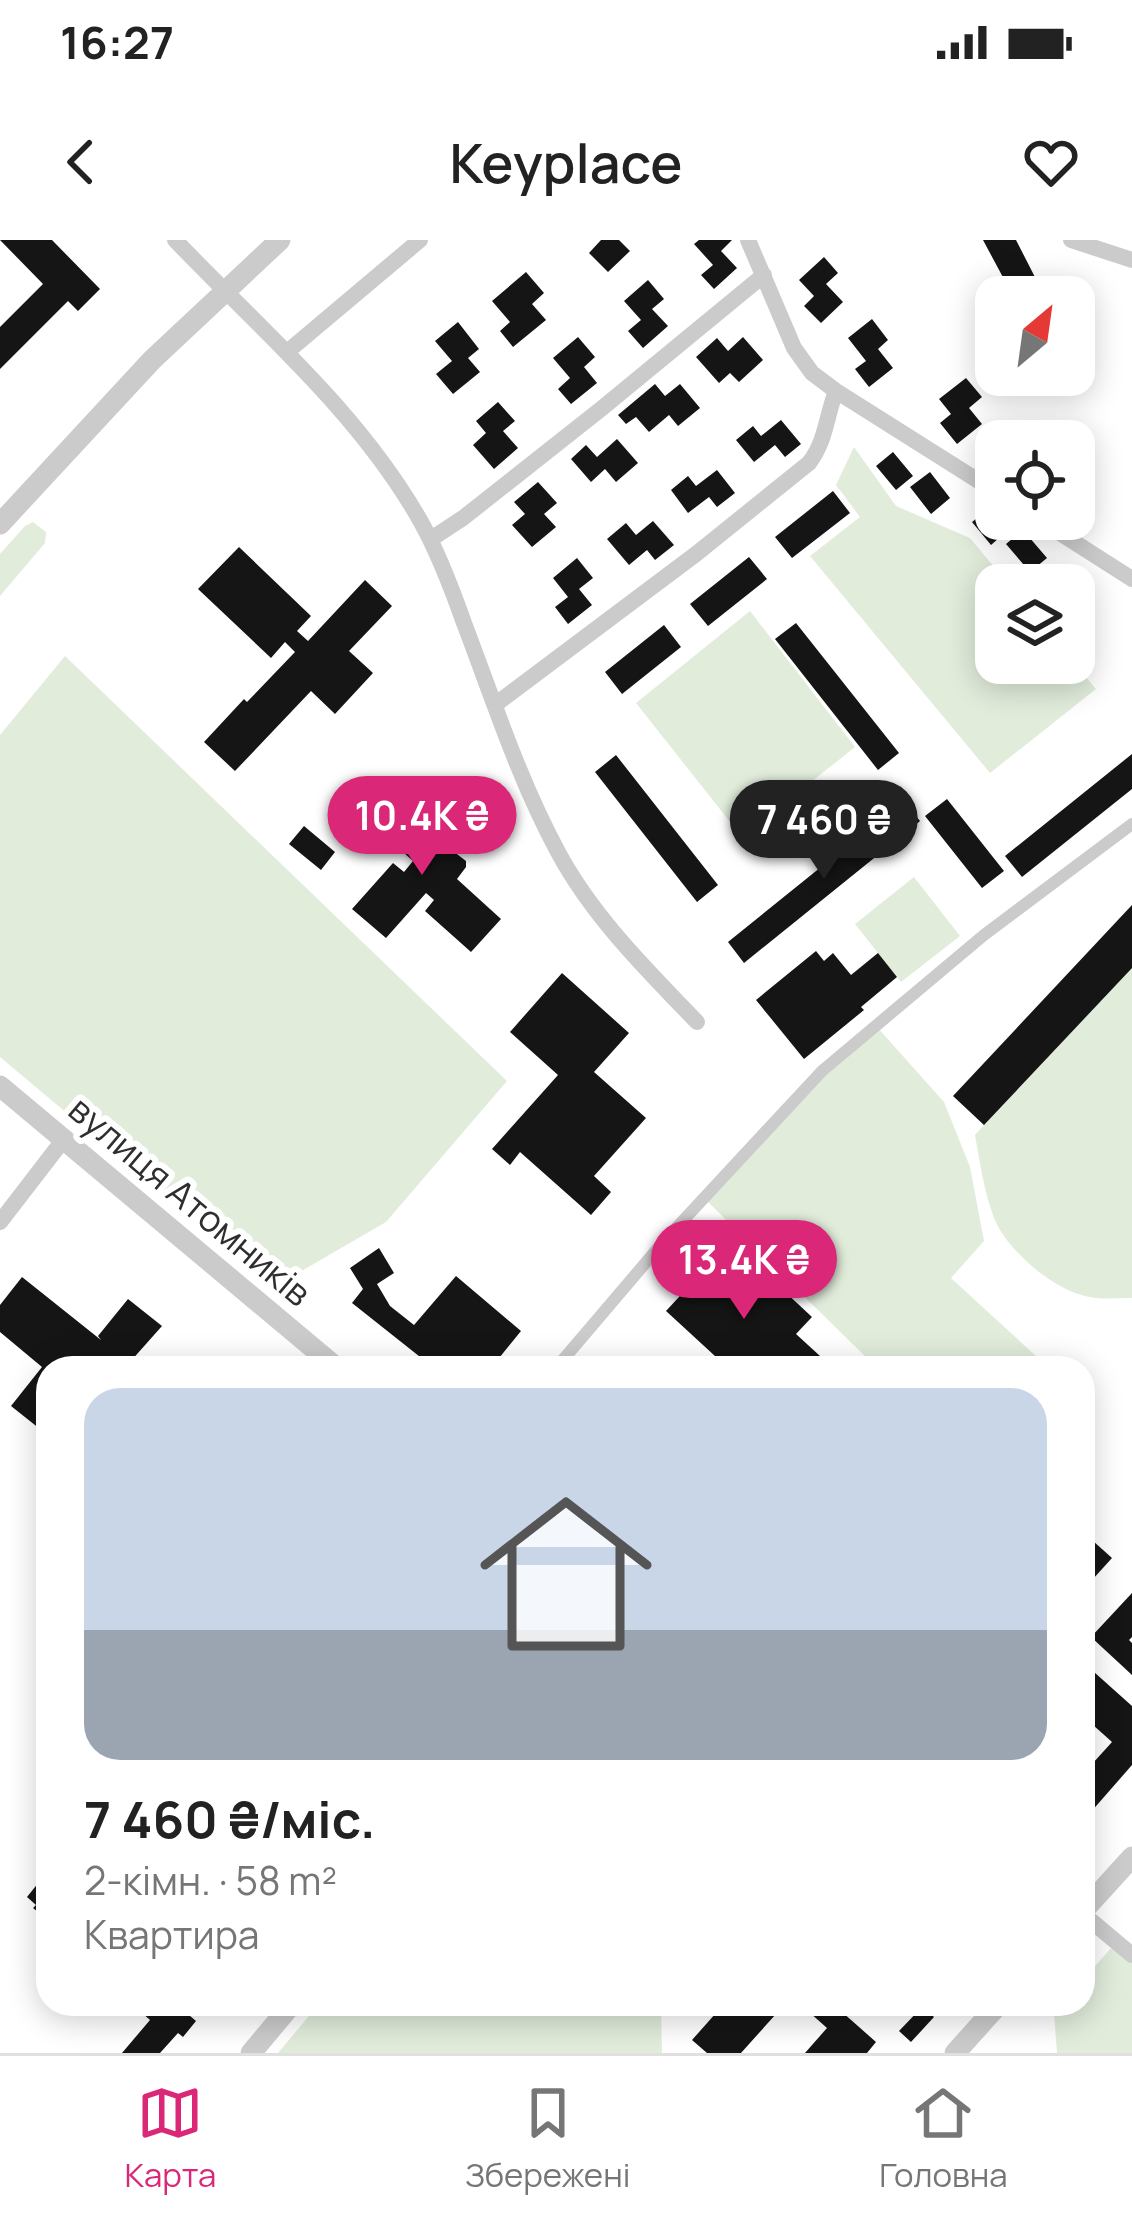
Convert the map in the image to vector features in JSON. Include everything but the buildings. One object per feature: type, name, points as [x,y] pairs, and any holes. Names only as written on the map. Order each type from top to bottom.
[{"type":"street","points":[[175,240],[287,352],[400,487],[430,539],[537,808],[568,869],[614,934],[697,1022]]},
{"type":"street","points":[[0,524],[119,394],[280,240]]},
{"type":"street","points":[[287,352],[420,240]]},
{"type":"street","points":[[748,240],[787,334],[812,373],[975,480]]},
{"type":"street","points":[[1071,240],[1132,260]]},
{"type":"street","points":[[430,539],[463,518],[764,275]]},
{"type":"street","points":[[496,704],[809,464],[825,435],[836,392]]},
{"type":"street","points":[[1071,540],[1132,579]]},
{"type":"street","points":[[566,1356],[665,1240],[822,1071],[984,935],[1132,824]]},
{"type":"street","name":"вулиця Атомників","points":[[0,1086],[323,1356]]},
{"type":"street","points":[[0,1222],[64,1139]]},
{"type":"street","points":[[1095,1899],[1132,1857]]},
{"type":"street","points":[[1095,1923],[1132,1955]]},
{"type":"street","points":[[251,2053],[282,2016]]},
{"type":"street","points":[[956,2053],[988,2016]]},
{"type":"green space","points":[[854,447],[896,506],[970,538],[992,564],[975,564],[975,684],[1092,684],[1096,689],[990,773],[810,556],[860,517],[836,485]]},
{"type":"green space","points":[[33,522],[46,532],[45,543],[0,596],[0,554]]},
{"type":"green space","points":[[750,611],[855,747],[742,837],[636,703]]},
{"type":"green space","points":[[65,656],[507,1081],[386,1222],[274,1287],[0,1057],[0,735]]},
{"type":"green space","points":[[914,877],[960,936],[901,982],[855,924]]},
{"type":"green space","points":[[1132,905],[1132,1298],[1096,1298],[1058,1285],[1009,1243],[994,1218],[983,1177],[975,1135],[984,1125],[953,1096]]},
{"type":"green space","points":[[877,1027],[944,1102],[970,1167],[984,1241],[951,1278],[1036,1356],[865,1356],[708,1202],[802,1094]]},
{"type":"green space","points":[[1111,1948],[1132,1963],[1132,2053],[1057,2053],[1054,2016],[1095,2016],[1095,1966]]},
{"type":"green space","points":[[309,2016],[661,2016],[662,2053],[278,2053]]}]
